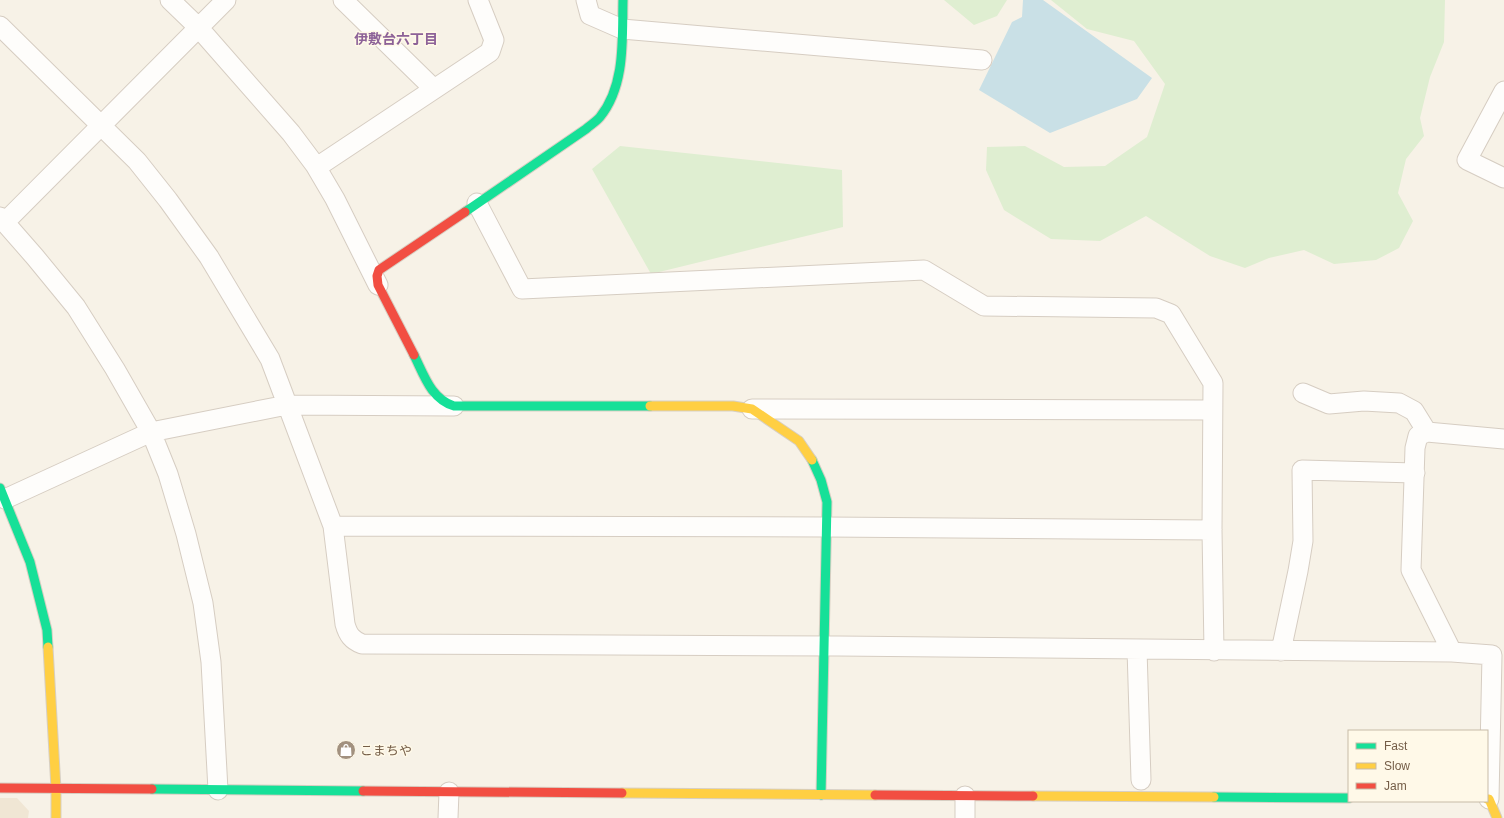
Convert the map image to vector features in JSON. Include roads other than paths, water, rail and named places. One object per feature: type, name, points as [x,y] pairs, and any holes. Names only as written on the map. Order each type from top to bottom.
[{"type":"street","points":[[170,0],[198,28],[291,133],[316,167],[334,199],[433,392],[439,399],[454,406]]},
{"type":"street","points":[[218,790],[211,662],[203,603],[186,534],[170,481],[151,432],[76,307],[2,220],[101,126],[226,0]]},
{"type":"street","points":[[343,0],[434,90]]},
{"type":"street","points":[[316,167],[490,52],[494,40],[478,0]]},
{"type":"street","points":[[586,0],[590,15],[622,29],[982,60]]},
{"type":"street","points":[[378,285],[377,276],[379,270],[586,129],[599,117],[609,102],[616,83],[621,62],[622,0]]},
{"type":"street","points":[[0,26],[137,162],[168,200],[209,257],[270,359],[333,526],[347,633],[353,640],[362,644],[824,646],[1214,651],[1452,652],[1492,655],[1488,799],[1497,818]]},
{"type":"street","points":[[1504,91],[1467,160],[1504,178]]},
{"type":"street","points":[[477,203],[522,289],[924,270],[984,306],[1156,308],[1172,314],[1213,383],[1212,530],[1214,651]]},
{"type":"street","points":[[1303,393],[1329,404],[1364,401],[1399,403],[1414,411],[1427,432]]},
{"type":"street","points":[[56,818],[56,789],[47,630],[30,562],[2,493],[151,432],[287,405],[733,406],[752,409],[1212,410]]},
{"type":"street","points":[[752,409],[786,430],[799,441],[810,455],[821,480],[826,502],[820,795]]},
{"type":"street","points":[[1452,652],[1411,570],[1415,448],[1418,436],[1427,432],[1504,439]]},
{"type":"street","points":[[1280,651],[1298,571],[1303,541],[1302,470],[1414,474]]},
{"type":"street","points":[[333,526],[826,526],[1212,530]]},
{"type":"street","points":[[1137,649],[1141,780]]},
{"type":"street","points":[[0,788],[1348,798]]},
{"type":"street","points":[[448,792],[448,818]]},
{"type":"street","points":[[965,796],[965,818]]},
{"type":"water","points":[[1023,0],[1043,0],[1152,78],[1137,99],[1050,133],[979,90],[1012,22],[1022,17]]},
{"type":"place","name":"こまちや","points":[[346,750]]},
{"type":"district","name":"伊敷台六丁目","points":[[396,39]]}]
